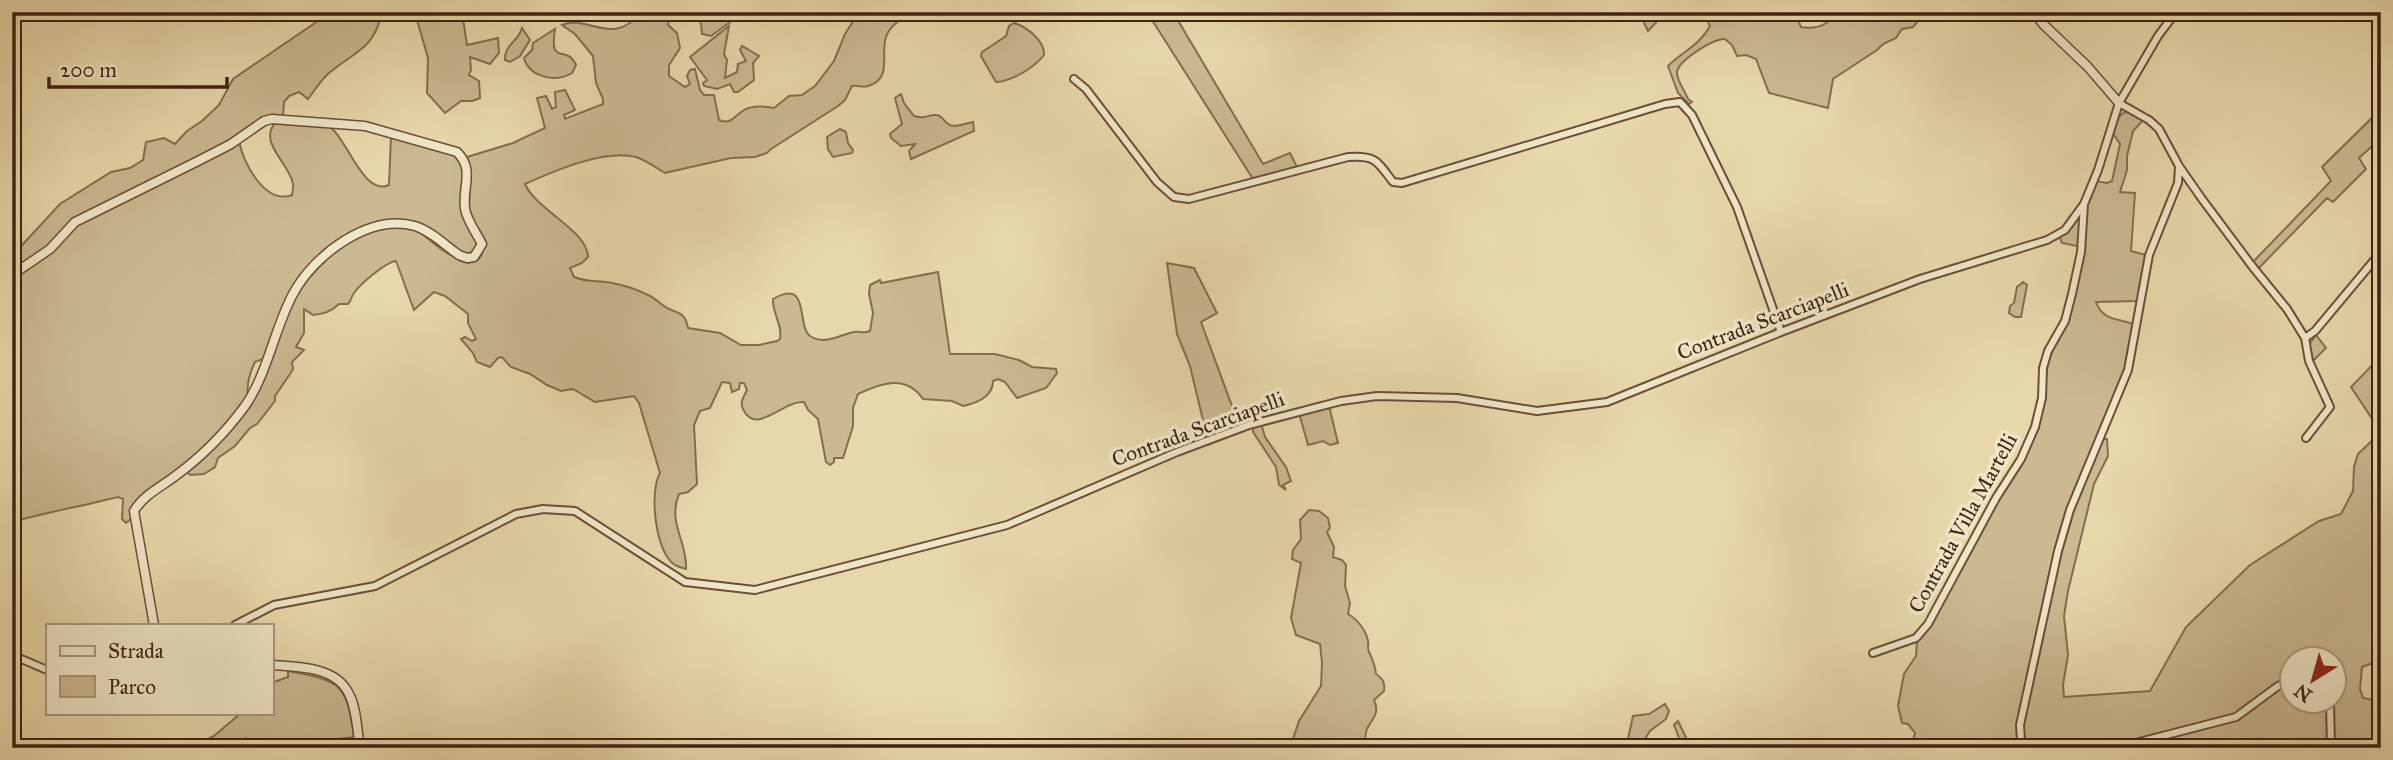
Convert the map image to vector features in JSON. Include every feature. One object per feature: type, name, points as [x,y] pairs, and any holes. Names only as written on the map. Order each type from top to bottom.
[{"type":"street","points":[[2034,12],[2053,34],[2088,66],[2119,103],[2149,120],[2158,129],[2179,166],[2244,257],[2287,309],[2305,338],[2309,361],[2330,407],[2306,438]]},
{"type":"street","name":"Contrada Villa Martelli","points":[[1873,653],[1916,638],[1927,624],[2021,458],[2035,427],[2048,351],[2065,321],[2081,252],[2084,204],[2119,103],[2158,36],[2176,12]]},
{"type":"street","points":[[1074,79],[1086,89],[1157,182],[1174,197],[1189,199],[1348,157],[1366,156],[1377,161],[1393,182],[1402,183],[1680,102],[1692,114],[1737,207],[1781,332]]},
{"type":"street","points":[[12,275],[50,249],[75,222],[231,144],[272,118],[365,126],[457,152],[466,163],[468,171],[464,209],[482,244],[474,257],[459,255],[418,227],[406,225],[373,227],[340,242],[319,261],[294,293],[246,404],[209,446],[175,477],[142,498],[134,511],[154,624]]},
{"type":"street","points":[[2024,748],[2020,724],[2058,551],[2070,510],[2128,370],[2149,255],[2178,183],[2179,166]]},
{"type":"street","name":"Contrada Scarciapelli","points":[[237,624],[274,605],[375,586],[516,514],[543,509],[575,511],[685,582],[755,590],[1007,525],[1177,452],[1277,416],[1361,397],[1457,398],[1537,411],[1607,402],[1920,279],[2047,240],[2065,230],[2084,204]]},
{"type":"street","points":[[2305,338],[2315,331],[2381,252]]},
{"type":"street","points":[[12,654],[46,670]]},
{"type":"street","points":[[273,665],[315,670],[340,681],[350,694],[360,748]]},
{"type":"street","points":[[2116,748],[2236,717],[2278,686]]},
{"type":"street","points":[[2330,714],[2331,748]]},
{"type":"green space","points":[[331,12],[382,12],[369,42],[329,73],[308,99],[299,92],[289,96],[284,102],[283,116],[273,117],[241,137],[76,221],[62,236],[12,274],[12,256],[60,204],[111,172],[130,168],[143,160],[146,142],[164,138],[175,144],[219,105],[233,79]]},
{"type":"green space","points":[[462,12],[467,45],[498,38],[499,53],[490,64],[470,57],[469,75],[479,81],[480,98],[461,101],[445,113],[427,93],[428,58],[415,13]]},
{"type":"green space","points":[[641,12],[670,12],[668,25],[677,33],[680,48],[669,65],[669,76],[685,87],[690,84],[687,76],[690,70],[695,69],[700,90],[704,95],[714,95],[719,120],[727,121],[751,107],[774,108],[789,96],[802,95],[815,86],[834,61],[845,34],[859,12],[910,12],[888,33],[883,72],[876,83],[866,87],[852,86],[845,100],[838,106],[767,153],[665,173],[636,157],[609,156],[579,163],[525,184],[539,203],[571,229],[586,247],[588,257],[570,268],[574,277],[635,290],[681,314],[688,328],[720,333],[741,345],[759,345],[780,339],[773,299],[785,294],[793,294],[798,298],[806,331],[810,336],[827,340],[854,332],[870,331],[873,313],[870,285],[880,280],[881,283],[938,272],[950,354],[995,354],[1019,360],[1032,367],[1056,369],[1057,373],[1046,388],[1017,398],[1005,382],[998,379],[993,381],[987,395],[963,406],[952,401],[923,399],[909,386],[901,384],[875,387],[858,394],[853,408],[853,426],[843,458],[834,458],[830,465],[826,462],[818,419],[804,402],[756,419],[749,417],[742,405],[747,390],[744,383],[740,383],[739,389],[732,392],[730,383],[722,382],[710,408],[700,411],[694,425],[697,484],[688,492],[679,494],[676,504],[676,524],[684,550],[686,569],[675,565],[668,558],[659,535],[655,493],[660,473],[639,403],[634,396],[595,402],[573,389],[561,391],[547,385],[530,374],[511,367],[502,357],[490,367],[477,362],[461,339],[476,339],[468,323],[468,314],[445,296],[434,292],[414,310],[396,261],[367,279],[348,304],[339,304],[327,312],[313,315],[304,309],[304,333],[296,347],[304,350],[292,362],[293,369],[275,396],[275,401],[235,446],[218,458],[215,467],[204,474],[190,475],[187,471],[236,422],[296,292],[338,246],[375,228],[416,229],[461,261],[469,263],[478,260],[484,246],[469,212],[470,173],[467,157],[513,143],[545,128],[537,98],[546,96],[552,109],[556,107],[555,92],[565,90],[575,110],[564,115],[565,119],[603,104],[596,83],[593,56],[575,34],[562,25],[581,23],[600,28],[620,28]]},
{"type":"green space","points":[[696,12],[744,12],[711,36],[702,34]]},
{"type":"green space","points":[[1147,12],[1173,12],[1263,164],[1290,153],[1297,167],[1253,179]]},
{"type":"green space","points":[[1639,12],[1666,12],[1648,31]]},
{"type":"green space","points":[[1703,12],[1795,12],[1801,27],[1807,28],[1822,25],[1838,12],[1918,12],[1919,20],[1913,27],[1902,29],[1896,38],[1833,79],[1828,108],[1769,93],[1756,59],[1746,55],[1737,56],[1732,45],[1725,39],[1697,51],[1679,68],[1677,76],[1692,102],[1689,104],[1678,93],[1668,66],[1706,33],[1710,26]]},
{"type":"green space","points":[[1014,23],[1034,35],[1042,45],[1044,55],[1022,73],[996,82],[981,56],[982,52],[1006,36],[1009,26]]},
{"type":"green space","points":[[729,26],[724,54],[727,60],[725,78],[737,72],[738,64],[746,61],[740,50],[742,46],[759,56],[753,63],[754,80],[738,92],[734,92],[730,84],[717,89],[704,86],[703,83],[707,80],[690,57]]},
{"type":"green space","points":[[522,28],[530,40],[520,56],[510,62],[505,60],[507,51]]},
{"type":"green space","points":[[555,29],[556,52],[568,56],[576,65],[572,73],[551,78],[531,70],[524,58],[532,50],[533,43]]},
{"type":"green space","points":[[901,94],[914,116],[938,115],[952,126],[973,122],[974,131],[911,159],[909,151],[915,144],[901,146],[890,134],[902,124],[895,98]]},
{"type":"green space","points":[[2381,109],[2381,138],[2359,158],[2366,169],[2333,202],[2327,198],[2257,270],[2251,264],[2331,181],[2322,167]]},
{"type":"green space","points":[[2125,112],[2144,119],[2133,131],[2127,156],[2127,170],[2120,192],[2135,193],[2131,251],[2146,255],[2138,301],[2096,302],[2102,313],[2133,324],[2133,330],[2124,374],[2099,439],[2107,439],[2108,456],[2094,484],[2068,591],[2064,616],[2068,655],[2063,685],[2064,697],[2150,691],[2186,627],[2250,565],[2319,521],[2341,514],[2353,491],[2354,467],[2358,454],[2381,432],[2381,660],[2362,667],[2360,689],[2363,698],[2372,700],[2381,687],[2381,748],[1907,748],[1912,744],[1915,733],[1908,724],[1902,723],[1898,706],[1904,674],[1916,656],[1917,641],[1928,628],[2032,439],[2050,351],[2067,321],[2082,247],[2062,243],[2059,235],[2072,226],[2096,181],[2112,181],[2120,144],[2112,132],[2116,120]]},
{"type":"green space","points":[[275,123],[325,124],[340,138],[362,173],[370,182],[379,186],[389,185],[391,136],[453,155],[461,161],[464,171],[463,206],[477,242],[475,250],[466,255],[416,223],[378,224],[353,231],[325,250],[301,278],[265,358],[255,362],[253,366],[248,384],[248,399],[215,439],[173,477],[140,499],[132,518],[126,523],[122,519],[123,499],[118,497],[12,522],[12,279],[77,222],[239,141],[250,170],[264,188],[273,194],[292,195],[291,176],[276,154],[270,138]]},
{"type":"green space","points":[[840,129],[846,132],[848,143],[853,150],[852,153],[833,157],[828,149],[827,137]]},
{"type":"green space","points":[[1167,263],[1194,268],[1217,313],[1201,322],[1239,425],[1207,437],[1190,366],[1177,334]]},
{"type":"green space","points":[[2023,282],[2027,285],[2021,317],[2015,317],[2009,313],[2010,306],[2014,303],[2017,287]]},
{"type":"green space","points":[[2316,335],[2326,348],[2313,361],[2309,345]]},
{"type":"green space","points":[[2381,356],[2381,432],[2351,387]]},
{"type":"green space","points":[[1329,406],[1338,443],[1330,445],[1323,441],[1308,445],[1299,413]]},
{"type":"green space","points":[[1261,423],[1265,437],[1286,467],[1291,481],[1283,485],[1286,490],[1279,485],[1276,467],[1253,432],[1253,426]]},
{"type":"green space","points":[[1309,510],[1319,511],[1328,518],[1330,528],[1327,532],[1334,547],[1333,557],[1342,560],[1346,565],[1345,586],[1350,603],[1348,614],[1358,622],[1365,633],[1376,674],[1384,683],[1384,691],[1374,700],[1376,712],[1367,729],[1364,748],[1290,748],[1299,721],[1321,686],[1320,644],[1296,635],[1291,618],[1301,563],[1292,559],[1293,550],[1301,539],[1300,520]]},
{"type":"green space","points":[[288,671],[320,678],[338,688],[348,705],[354,737],[260,748],[253,748],[246,738],[231,748],[190,748],[214,736],[240,714],[273,714],[273,682],[288,677]]},
{"type":"green space","points":[[1665,704],[1669,711],[1666,719],[1650,731],[1641,745],[1642,748],[1626,748],[1633,716],[1649,714]]},
{"type":"green space","points":[[1678,721],[1691,748],[1683,748],[1674,725]]}]
